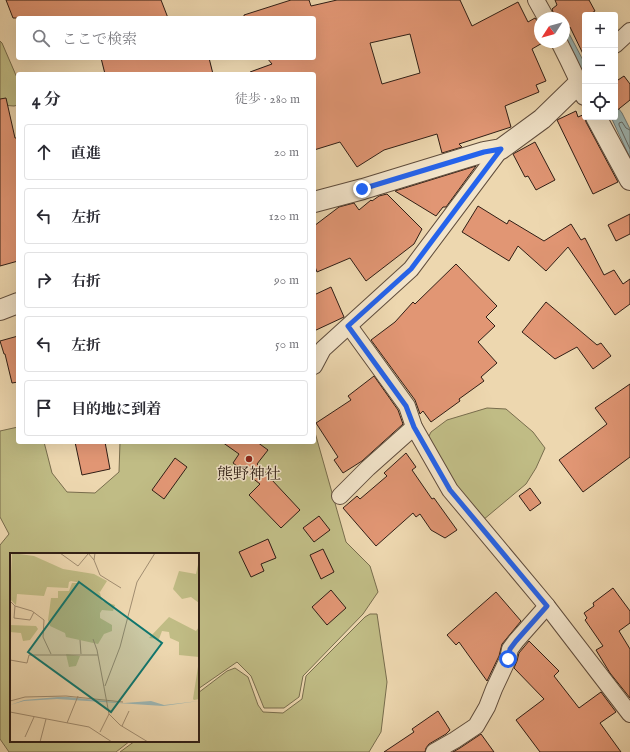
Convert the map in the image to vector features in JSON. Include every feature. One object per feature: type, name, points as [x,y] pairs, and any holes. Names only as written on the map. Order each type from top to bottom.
[{"type":"street","points":[[536,0],[543,12]]},
{"type":"street","points":[[618,41],[630,31]]},
{"type":"street","points":[[562,48],[582,82]]},
{"type":"street","points":[[316,362],[323,349],[411,269],[501,149],[542,119],[582,85]]},
{"type":"street","points":[[598,120],[630,180]]},
{"type":"street","points":[[316,201],[484,152],[501,149]]},
{"type":"street","points":[[0,310],[16,304]]},
{"type":"street","points":[[348,326],[406,406],[414,427],[450,490],[547,606],[630,714]]},
{"type":"street","points":[[340,496],[368,468],[414,427]]},
{"type":"street","points":[[434,752],[476,726],[487,707],[508,659],[510,649],[547,606]]},
{"type":"shaded area","points":[[0,41],[16,75],[16,106],[0,105]]},
{"type":"shaded area","points":[[487,408],[506,409],[533,432],[545,448],[536,468],[526,484],[483,520],[471,510],[427,440],[431,432],[447,420]]},
{"type":"shaded area","points":[[16,427],[16,444],[45,444],[52,473],[67,492],[95,493],[119,472],[120,444],[316,444],[316,436],[346,542],[370,566],[378,592],[363,614],[303,676],[299,697],[284,708],[264,708],[251,676],[237,662],[199,688],[199,553],[10,553],[10,742],[129,742],[116,752],[9,752],[0,739],[0,545],[9,534],[0,517],[0,431]]},
{"type":"shaded area","points":[[370,614],[377,614],[387,682],[381,732],[369,752],[120,752],[134,742],[199,742],[199,692],[227,671],[235,668],[248,677],[258,705],[263,712],[283,713],[302,699],[306,676],[365,617]]},
{"type":"water","points":[[570,35],[582,58],[582,75],[567,48],[570,48]]},
{"type":"water","points":[[618,108],[630,129],[630,158],[612,120],[618,120]]},
{"type":"building","points":[[6,0],[161,0],[167,16],[16,16],[16,18],[13,18]]},
{"type":"building","points":[[291,0],[309,0],[311,6],[337,0],[460,0],[472,26],[518,2],[528,22],[534,19],[534,48],[532,49],[546,81],[536,85],[539,92],[505,106],[511,127],[459,144],[462,147],[442,153],[437,134],[384,150],[357,167],[340,142],[316,149],[316,72],[250,72],[272,64],[269,60],[316,60],[316,16],[244,15]],"holes":[[[410,34],[420,73],[382,84],[370,43]]]},
{"type":"building","points":[[555,0],[589,0],[595,11],[582,12],[582,52],[570,27],[570,12],[553,12],[552,9],[557,5]]},
{"type":"building","points":[[102,60],[210,60],[212,72],[104,72]]},
{"type":"building","points":[[624,76],[630,84],[630,100],[618,110],[618,84],[618,80]]},
{"type":"building","points":[[6,98],[16,138],[16,262],[0,266],[0,99]]},
{"type":"building","points":[[576,111],[578,117],[582,115],[582,120],[586,120],[618,182],[593,194],[557,120]]},
{"type":"building","points":[[535,142],[555,180],[536,190],[528,176],[525,177],[513,154]]},
{"type":"building","points":[[476,166],[446,207],[443,207],[436,216],[395,191]]},
{"type":"building","points":[[387,194],[422,229],[414,244],[366,281],[350,258],[317,272],[316,224],[339,207],[354,203],[359,210],[371,200],[372,201],[379,196]]},
{"type":"building","points":[[478,206],[507,224],[509,220],[544,241],[571,224],[581,240],[585,238],[604,275],[614,270],[623,284],[630,279],[630,304],[615,315],[568,247],[546,271],[518,246],[509,261],[462,232]]},
{"type":"building","points":[[630,214],[630,234],[616,241],[608,225]]},
{"type":"building","points":[[456,264],[497,306],[486,317],[495,326],[478,342],[497,363],[481,377],[484,381],[431,422],[423,411],[420,414],[415,400],[371,340],[395,322],[413,302],[415,304]]},
{"type":"building","points":[[331,287],[344,317],[316,330],[316,294]]},
{"type":"building","points":[[546,302],[597,345],[601,343],[611,356],[593,369],[577,347],[555,359],[522,332]]},
{"type":"building","points":[[16,337],[16,382],[12,383],[5,354],[0,341]]},
{"type":"building","points":[[374,376],[398,410],[403,424],[362,461],[343,473],[334,460],[338,457],[316,423],[351,400],[348,396]]},
{"type":"building","points":[[630,384],[630,457],[583,492],[559,460],[607,424],[595,408]]},
{"type":"building","points":[[75,444],[105,444],[110,469],[82,475]]},
{"type":"building","points":[[225,444],[260,444],[268,450],[257,464],[300,510],[281,528],[249,495],[260,484],[233,463],[239,454]]},
{"type":"building","points":[[406,453],[416,467],[412,470],[432,499],[434,498],[457,530],[445,538],[431,530],[420,514],[416,517],[413,513],[376,546],[343,508],[357,496],[360,499],[387,476],[384,473]]},
{"type":"building","points":[[175,458],[187,467],[164,499],[152,490]]},
{"type":"building","points":[[530,488],[541,503],[530,511],[519,496]]},
{"type":"building","points":[[319,516],[330,530],[314,542],[303,528]]},
{"type":"building","points":[[268,539],[276,558],[261,564],[264,571],[251,577],[239,552]]},
{"type":"building","points":[[323,549],[334,572],[321,579],[310,555]]},
{"type":"building","points":[[613,588],[630,611],[630,623],[619,631],[630,649],[630,698],[610,673],[596,650],[603,646],[585,620],[587,618],[584,613],[594,606],[593,603]]},
{"type":"building","points":[[331,590],[346,608],[327,625],[312,607]]},
{"type":"building","points":[[496,592],[521,621],[502,644],[499,656],[487,681],[459,642],[456,645],[447,635]]},
{"type":"building","points":[[529,641],[559,671],[554,676],[579,708],[601,692],[616,712],[600,723],[621,752],[540,752],[516,720],[544,699],[514,668],[519,653]]},
{"type":"building","points":[[438,711],[450,730],[429,744],[425,752],[384,752],[414,732],[412,729]]},
{"type":"building","points":[[481,734],[494,752],[453,752],[460,748]]},
{"type":"place","name":"熊野神社","points":[[249,459]]},
{"type":"route","points":[[362,189],[484,152],[501,149],[411,269],[348,326],[406,406],[414,427],[450,490],[547,606],[510,649],[508,659]]}]
